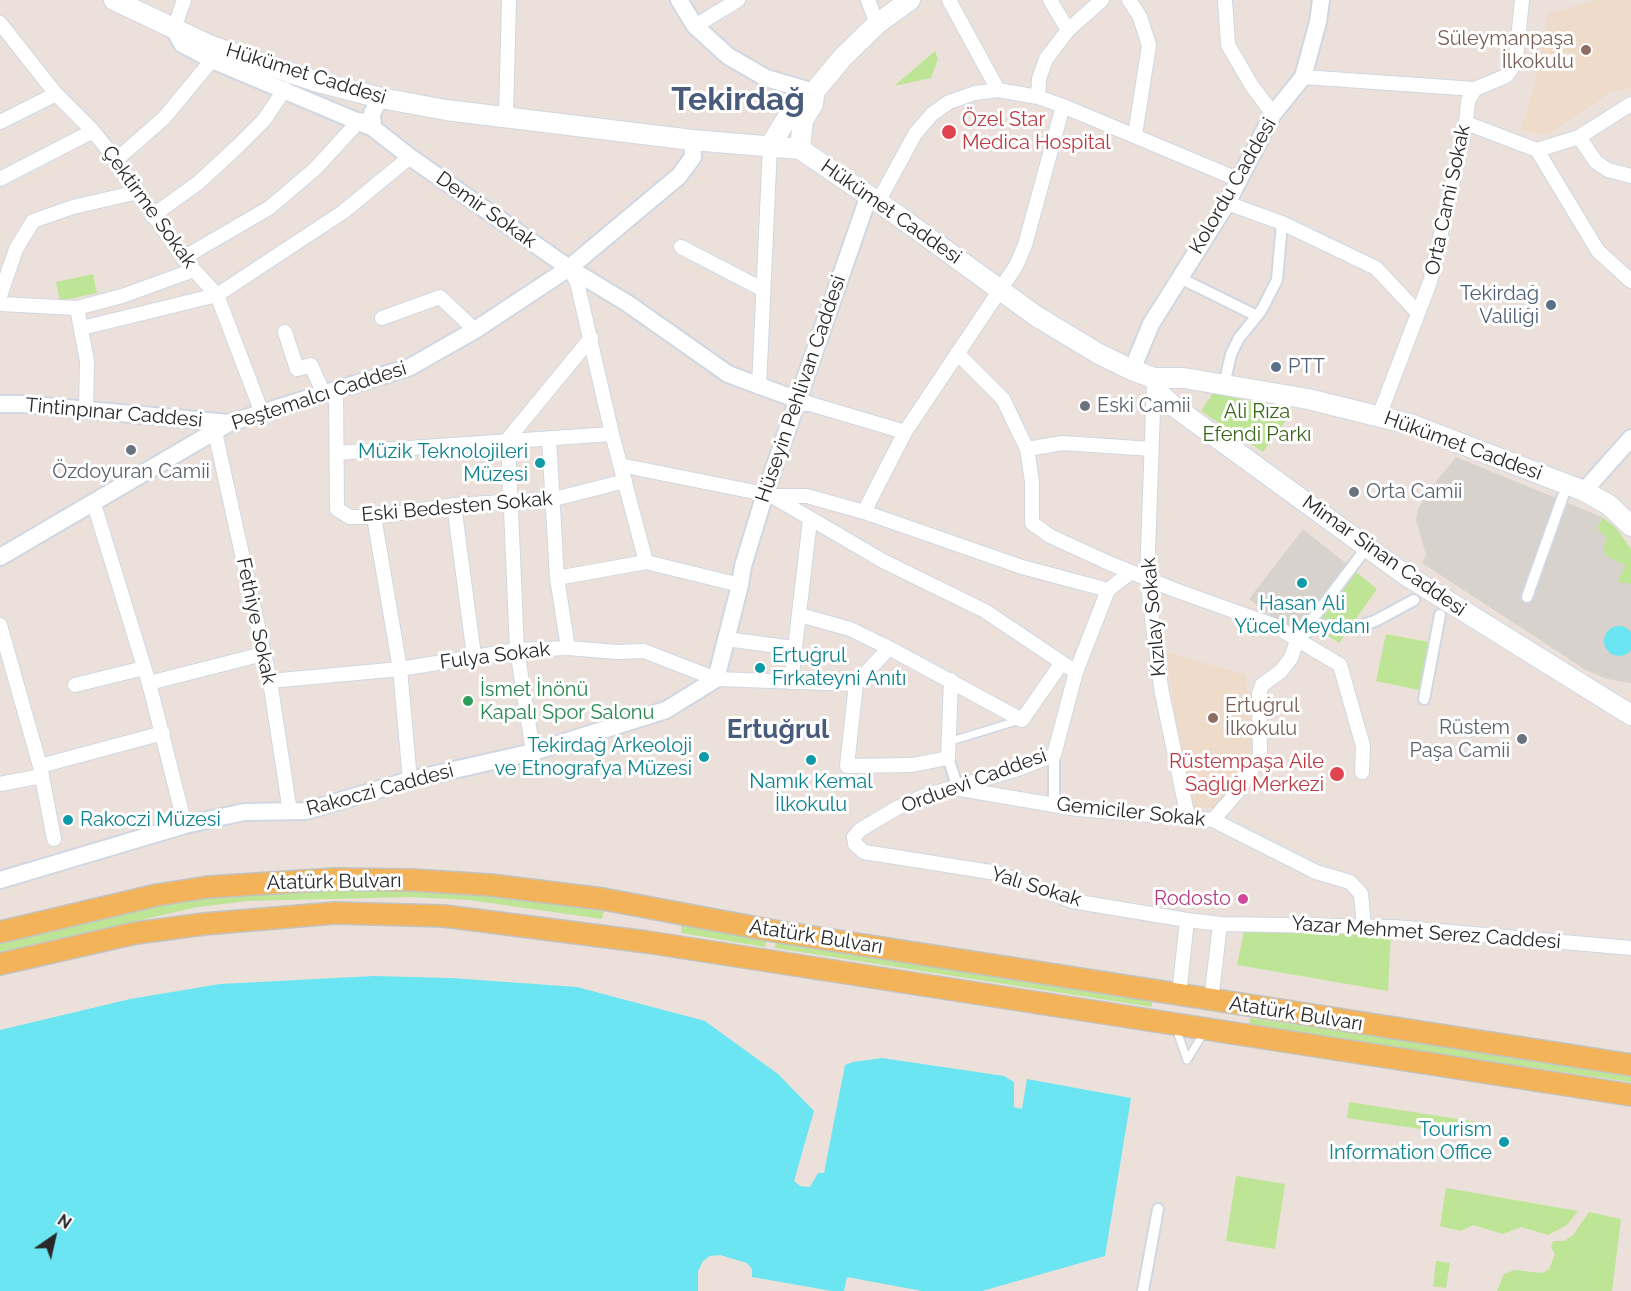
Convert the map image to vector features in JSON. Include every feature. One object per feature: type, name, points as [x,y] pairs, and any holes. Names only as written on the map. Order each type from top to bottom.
[{"type":"main road","name":"Hükümet Caddesi","points":[[114,0],[204,43],[318,82],[381,98],[446,110],[692,140],[800,149],[999,290],[1076,341],[1132,370],[1154,378],[1184,378],[1224,384],[1308,399],[1380,416],[1472,445],[1584,491],[1627,518]]},
{"type":"main road","points":[[770,146],[789,116],[804,98],[814,92],[843,57],[877,24],[910,0]]},
{"type":"main road","points":[[800,149],[800,131],[813,104],[814,92]]},
{"type":"main road","name":"Mimar Sinan Caddesi","points":[[1154,378],[1161,395],[1172,405],[1367,547],[1443,599],[1631,715]]},
{"type":"main road","name":"Atatürk Bulvarı","points":[[0,932],[157,895],[208,888],[334,879],[412,880],[490,885],[583,896],[774,931],[1631,1065]]},
{"type":"main road","name":"Atatürk Bulvarı","points":[[0,964],[127,935],[204,924],[335,913],[444,916],[559,928],[1631,1095]]},
{"type":"main road","points":[[1175,1025],[1179,995]]},
{"type":"main road","points":[[1206,1030],[1211,1001]]},
{"type":"street","points":[[174,29],[184,0]]},
{"type":"street","points":[[506,116],[509,0]]},
{"type":"street","points":[[679,0],[695,26],[728,56],[766,78],[814,92]]},
{"type":"street","points":[[695,26],[738,0]]},
{"type":"street","points":[[868,0],[877,24]]},
{"type":"street","points":[[949,0],[998,90]]},
{"type":"street","points":[[1050,0],[1068,30]]},
{"type":"street","points":[[1038,97],[1039,80],[1046,59],[1068,30],[1102,0]]},
{"type":"street","points":[[1129,0],[1140,17],[1149,45],[1135,135]]},
{"type":"street","points":[[1225,0],[1228,45],[1252,86],[1273,114]]},
{"type":"street","name":"Kolordu Caddesi","points":[[1132,370],[1148,331],[1227,203],[1237,179],[1273,114],[1303,76],[1321,0]]},
{"type":"street","points":[[1303,76],[1475,89],[1506,76],[1512,68],[1516,58],[1522,0]]},
{"type":"street","name":"Çektirme Sokak","points":[[0,22],[56,94],[93,131],[116,160],[152,216],[183,258],[217,295],[262,413]]},
{"type":"street","name":"Demir Sokak","points":[[174,29],[182,44],[212,60],[366,124],[569,268],[627,303],[728,374],[759,387],[905,432]]},
{"type":"street","points":[[116,160],[164,118],[212,60]]},
{"type":"street","points":[[152,216],[198,183],[237,146],[264,120],[285,89]]},
{"type":"street","name":"Orta Cami Sokak","points":[[1380,416],[1430,282],[1466,123],[1468,101],[1475,89]]},
{"type":"street","points":[[873,199],[915,134],[932,114],[949,102],[975,93],[998,90],[1038,97],[1063,106],[1237,179]]},
{"type":"street","points":[[0,122],[56,94]]},
{"type":"street","points":[[183,258],[268,208],[315,169],[346,138],[366,124],[381,98]]},
{"type":"street","points":[[1466,123],[1537,150],[1579,137],[1631,104]]},
{"type":"street","points":[[864,512],[905,432],[999,290],[1025,245],[1063,106]]},
{"type":"street","points":[[0,179],[93,131]]},
{"type":"street","points":[[1579,137],[1596,162],[1608,170],[1631,176]]},
{"type":"street","name":"Peştemalcı Caddesi","points":[[0,557],[222,427],[329,390],[410,367],[475,330],[569,268],[679,176],[693,157],[692,140]]},
{"type":"street","points":[[759,387],[770,146]]},
{"type":"street","points":[[1537,150],[1598,251],[1631,281]]},
{"type":"street","points":[[82,328],[217,295],[343,212],[410,157]]},
{"type":"street","points":[[0,296],[16,249],[33,221],[73,207],[138,192]]},
{"type":"street","name":"Hüseyin Pehlivan Caddesi","points":[[716,679],[743,566],[873,199]]},
{"type":"street","points":[[1227,203],[1282,223],[1376,268],[1418,313]]},
{"type":"street","points":[[1224,384],[1231,354],[1257,316],[1277,280],[1282,223]]},
{"type":"street","points":[[681,248],[762,289]]},
{"type":"street","points":[[569,268],[577,282],[612,434],[646,562]]},
{"type":"street","points":[[0,304],[77,308],[122,296],[194,270]]},
{"type":"street","points":[[1180,278],[1257,316]]},
{"type":"street","points":[[382,318],[440,297],[475,330]]},
{"type":"street","points":[[77,308],[87,369],[86,411]]},
{"type":"street","points":[[285,332],[297,369],[311,365],[329,390]]},
{"type":"street","points":[[533,752],[517,650],[508,439],[591,338]]},
{"type":"street","points":[[957,353],[1003,399],[1027,449],[1032,482],[1032,523],[1050,536],[1131,572],[1273,625],[1298,638],[1340,666],[1363,746],[1362,772]]},
{"type":"street","name":"Kızılay Sokak","points":[[1154,378],[1147,578],[1161,688],[1188,818]]},
{"type":"street","name":"Eski Bedesten Sokak","points":[[329,390],[337,453],[337,509],[350,517],[374,517],[454,506],[554,499],[625,481]]},
{"type":"street","name":"Tintinpınar Caddesi","points":[[0,404],[86,411],[222,427]]},
{"type":"street","name":"Fethiye Sokak","points":[[222,427],[263,654],[270,681],[290,812]]},
{"type":"street","points":[[337,453],[508,439],[612,434]]},
{"type":"street","points":[[549,438],[557,578],[568,648]]},
{"type":"street","points":[[1584,491],[1631,438]]},
{"type":"street","points":[[1027,449],[1063,442],[1151,449]]},
{"type":"street","points":[[620,465],[769,495],[807,496],[864,512],[1022,567],[1108,590],[1131,572]]},
{"type":"street","points":[[769,495],[883,561],[985,611],[1076,672]]},
{"type":"street","points":[[1527,597],[1563,496]]},
{"type":"street","points":[[94,504],[149,683],[185,825]]},
{"type":"street","points":[[454,506],[474,656]]},
{"type":"street","points":[[374,517],[400,669],[410,780]]},
{"type":"street","points":[[790,682],[810,520]]},
{"type":"street","points":[[1213,820],[1240,789],[1260,755],[1259,694],[1262,685],[1281,671],[1291,658],[1298,638],[1367,547]]},
{"type":"street","points":[[557,578],[646,562],[740,585]]},
{"type":"street","name":"Orduevi Caddesi","points":[[855,844],[854,837],[875,820],[924,796],[958,788],[1054,754],[1076,672],[1108,590]]},
{"type":"street","points":[[1298,638],[1318,626],[1354,628],[1375,621],[1414,600]]},
{"type":"street","points":[[800,615],[850,629],[951,680],[1022,720],[1061,664]]},
{"type":"street","points":[[1424,699],[1440,615]]},
{"type":"street","points":[[0,625],[41,771],[54,839]]},
{"type":"street","points":[[726,639],[793,648]]},
{"type":"street","name":"Fulya Sokak","points":[[270,681],[400,669],[517,650],[568,648],[617,652],[644,651],[716,679],[856,684]]},
{"type":"street","points":[[889,648],[856,684],[850,723],[848,766],[912,765],[948,758]]},
{"type":"street","points":[[149,683],[263,654]]},
{"type":"street","points":[[75,685],[144,668]]},
{"type":"street","name":"Rakoczi Caddesi","points":[[0,880],[185,825],[244,812],[290,812],[324,807],[410,780],[533,752],[666,710],[716,679]]},
{"type":"street","points":[[951,680],[948,758],[958,788]]},
{"type":"street","points":[[0,784],[163,733]]},
{"type":"street","points":[[1054,754],[1054,805]]},
{"type":"street","name":"Gemiciler Sokak","points":[[958,788],[1054,805],[1213,820],[1316,872],[1350,882],[1361,894],[1364,927]]},
{"type":"street","name":"Yalı Sokak","points":[[855,844],[864,852],[998,873],[1071,901],[1220,924]]},
{"type":"street","points":[[1179,995],[1187,920]]},
{"type":"street","points":[[1211,1001],[1220,924]]},
{"type":"street","name":"Yazar Mehmet Serez Caddesi","points":[[1220,924],[1364,927],[1458,932],[1631,948]]},
{"type":"street","points":[[1143,1291],[1158,1209]]},
{"type":"lane","points":[[948,742],[1022,720]]},
{"type":"lane","points":[[1175,1025],[1187,1060],[1206,1030]]},
{"type":"shaded area","name":"Süleymanpaşa İlkokulu","points":[[1596,0],[1631,0],[1631,88],[1611,92],[1547,135],[1521,130],[1534,87],[1548,14]]},
{"type":"shaded area","points":[[1456,457],[1602,517],[1597,528],[1607,538],[1603,546],[1606,556],[1625,565],[1618,582],[1631,584],[1631,683],[1607,679],[1586,670],[1422,563],[1426,555],[1416,520],[1418,509],[1431,488]]},
{"type":"shaded area","name":"Hasan Ali Yücel Meydanı","points":[[1303,529],[1353,569],[1301,639],[1249,599]]},
{"type":"shaded area","name":"Ertuğrul İlkokulu","points":[[1166,652],[1246,675],[1254,761],[1220,808],[1188,808]]},
{"type":"green space","points":[[935,51],[938,59],[931,78],[894,86]]},
{"type":"green space","points":[[93,274],[97,293],[60,301],[56,282]]},
{"type":"green space","name":"Ali Rıza Efendi Parkı","points":[[1213,393],[1293,410],[1263,452],[1201,411]]},
{"type":"green space","points":[[1602,517],[1616,528],[1631,549],[1631,584],[1618,583],[1606,556],[1597,528]]},
{"type":"green space","points":[[1353,569],[1377,589],[1339,643],[1312,625]]},
{"type":"green space","points":[[1386,634],[1429,642],[1419,690],[1376,681]]},
{"type":"green space","points":[[410,889],[470,892],[604,911],[602,919],[469,900],[411,897],[248,901],[198,907],[0,952],[0,942],[186,900],[294,890]]},
{"type":"green space","points":[[682,923],[767,937],[765,947],[681,933]]},
{"type":"green space","points":[[1244,931],[1391,935],[1388,991],[1237,965]]},
{"type":"green space","points":[[776,939],[1152,999],[1152,1007],[775,948]]},
{"type":"green space","points":[[1250,1018],[1631,1074],[1631,1082],[1249,1026]]},
{"type":"green space","points":[[1349,1102],[1490,1124],[1487,1139],[1347,1118]]},
{"type":"green space","points":[[1236,1176],[1285,1184],[1275,1249],[1226,1241]]},
{"type":"green space","points":[[1446,1188],[1578,1211],[1567,1225],[1548,1235],[1521,1227],[1503,1234],[1473,1225],[1461,1231],[1440,1226]]},
{"type":"green space","points":[[1589,1212],[1621,1219],[1612,1291],[1497,1291],[1504,1274],[1514,1270],[1542,1273],[1549,1269],[1555,1254],[1551,1248],[1553,1241],[1564,1241],[1573,1235]]},
{"type":"green space","points":[[1436,1261],[1450,1263],[1446,1288],[1433,1286]]},
{"type":"water","points":[[1619,626],[1629,631],[1634,641],[1629,651],[1619,656],[1609,651],[1604,641],[1609,631]]},
{"type":"water","points":[[374,976],[451,978],[577,987],[705,1021],[778,1074],[814,1111],[794,1181],[800,1186],[810,1187],[818,1173],[824,1173],[845,1065],[853,1062],[882,1058],[1004,1076],[1014,1082],[1014,1107],[1022,1109],[1027,1079],[1131,1098],[1105,1256],[982,1291],[922,1291],[847,1277],[844,1291],[832,1291],[752,1277],[752,1269],[747,1263],[720,1255],[710,1256],[703,1261],[698,1271],[698,1291],[0,1291],[0,1030],[130,999],[220,984]]},
{"type":"place","name":"Süleymanpaşa İlkokulu","points":[[1586,50]]},
{"type":"place","name":"Özel Star Medica Hospital","points":[[949,132]]},
{"type":"place","name":"Tekirdağ Valiliği","points":[[1551,305]]},
{"type":"place","name":"PTT","points":[[1276,367]]},
{"type":"place","name":"Eski Camii","points":[[1085,406]]},
{"type":"place","name":"Özdoyuran Camii","points":[[131,450]]},
{"type":"place","name":"Müzik Teknolojileri Müzesi","points":[[540,463]]},
{"type":"place","name":"Orta Camii","points":[[1354,492]]},
{"type":"place","name":"Hasan Ali Yücel Meydanı","points":[[1302,583]]},
{"type":"place","name":"Ertuğrul Fırkateyni Anıtı","points":[[760,668]]},
{"type":"place","name":"İsmet İnönü Kapalı Spor Salonu","points":[[468,701]]},
{"type":"place","name":"Ertuğrul İlkokulu","points":[[1213,718]]},
{"type":"place","name":"Rüstem Paşa Camii","points":[[1522,739]]},
{"type":"place","name":"Tekirdağ Arkeoloji ve Etnografya Müzesi","points":[[704,757]]},
{"type":"place","name":"Namık Kemal İlkokulu","points":[[811,760]]},
{"type":"place","name":"Rüstempaşa Aile Sağlığı Merkezi","points":[[1337,774]]},
{"type":"place","name":"Rakoczi Müzesi","points":[[68,820]]},
{"type":"place","name":"Rodosto","points":[[1243,899]]},
{"type":"place","name":"Tourism Information Office","points":[[1504,1142]]},
{"type":"district","name":"Tekirdağ","points":[[738,100]]},
{"type":"district","name":"Ertuğrul","points":[[778,730]]}]
